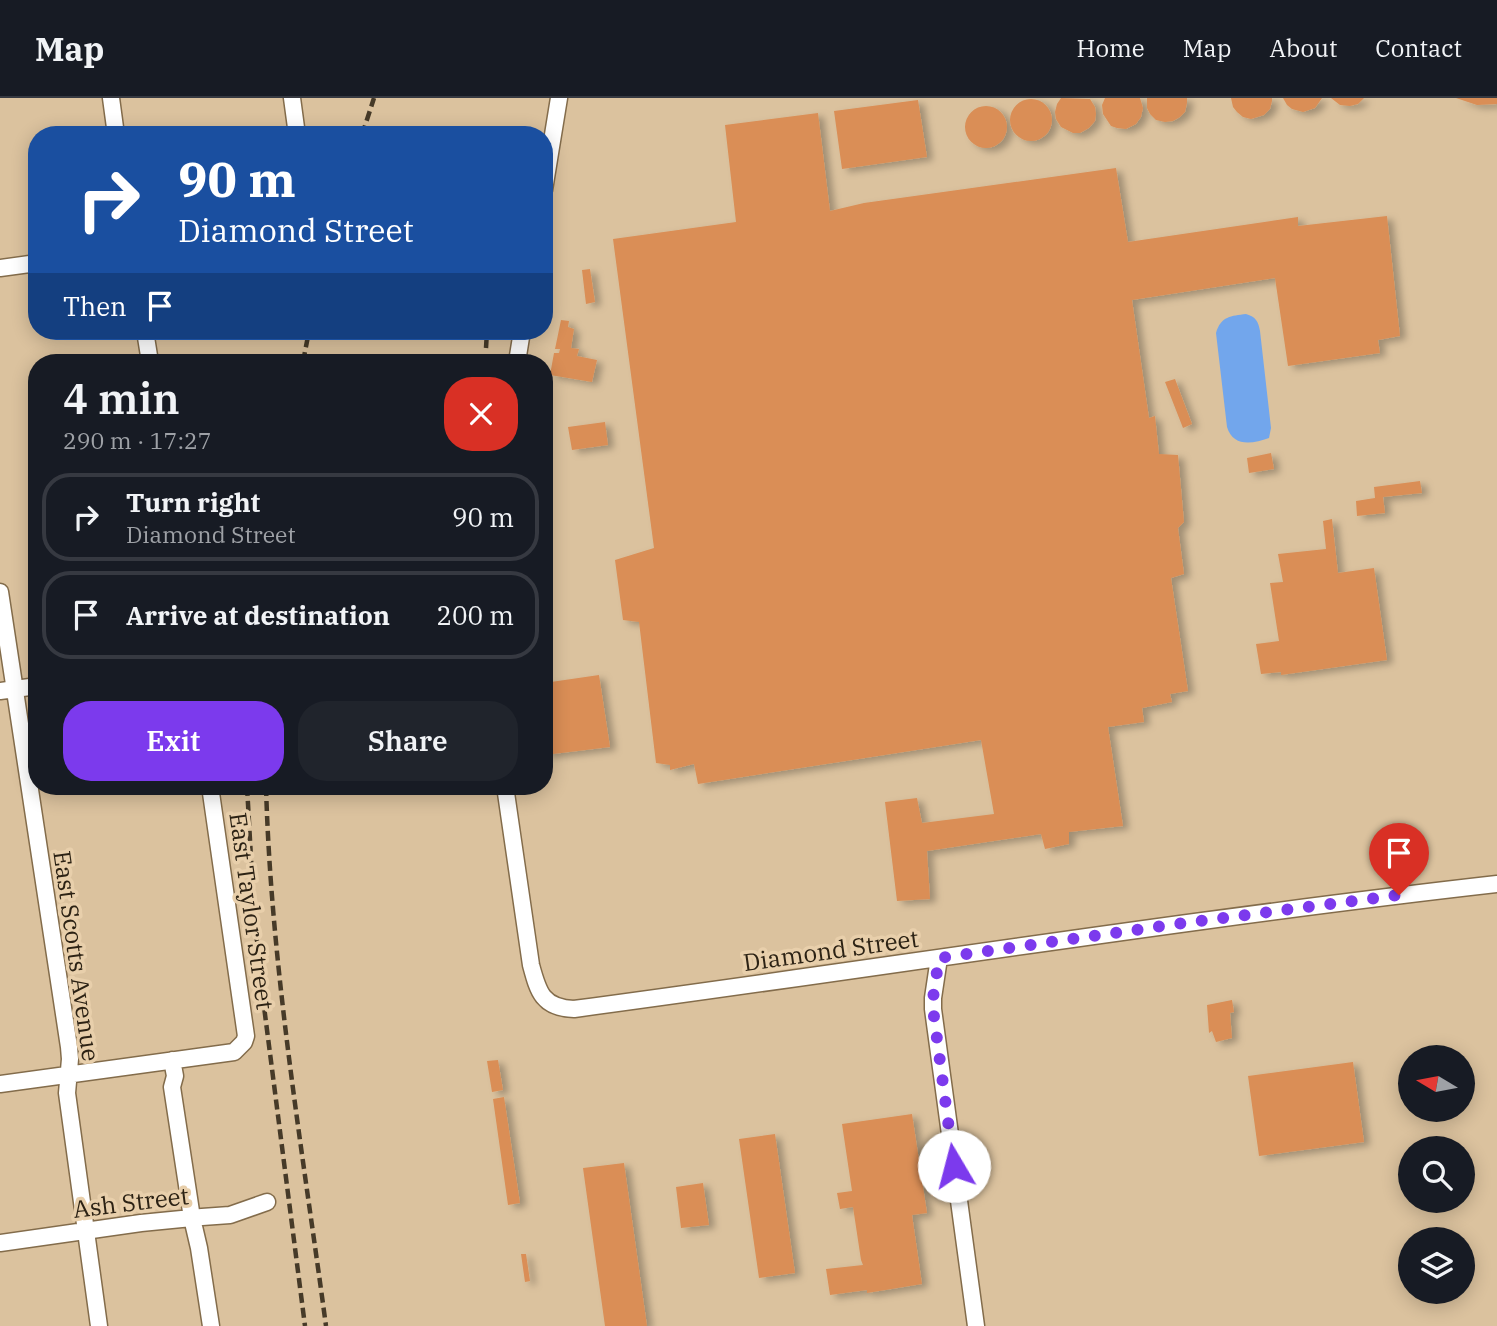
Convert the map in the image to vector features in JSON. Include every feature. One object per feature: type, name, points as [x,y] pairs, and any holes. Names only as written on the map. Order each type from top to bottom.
[{"type":"street","points":[[111,98],[115,126]]},
{"type":"street","points":[[292,98],[296,126]]},
{"type":"street","points":[[553,135],[559,98]]},
{"type":"street","points":[[0,268],[28,263]]},
{"type":"street","name":"East Scotts Avenue","points":[[0,592],[7,690],[67,1033],[70,1059],[67,1093],[99,1326]]},
{"type":"street","points":[[7,690],[28,687]]},
{"type":"street","name":"East Taylor Street","points":[[172,1060],[234,1052],[246,1037],[211,795]]},
{"type":"street","name":"Diamond Street","points":[[506,795],[531,965],[540,995],[563,1009],[1177,924],[1497,884]]},
{"type":"street","points":[[939,958],[933,1009],[976,1326]]},
{"type":"street","points":[[0,1084],[172,1060],[175,1076],[172,1087],[211,1326]]},
{"type":"street","name":"Ash Street","points":[[0,1243],[141,1223],[230,1215],[267,1202]]},
{"type":"water","points":[[1246,314],[1256,320],[1260,331],[1271,428],[1269,438],[1256,442],[1238,441],[1227,427],[1216,333],[1224,320]]},
{"type":"building","points":[[1061,98],[1090,99],[1095,107],[1095,121],[1080,133],[1073,133],[1061,127],[1055,112]]},
{"type":"building","points":[[1105,98],[1140,98],[1143,108],[1141,117],[1136,124],[1126,129],[1111,126],[1103,114],[1102,105]]},
{"type":"building","points":[[1147,98],[1187,98],[1185,112],[1173,121],[1156,120],[1147,108]]},
{"type":"building","points":[[1231,98],[1272,98],[1272,101],[1270,109],[1264,115],[1251,119],[1237,112]]},
{"type":"building","points":[[1283,98],[1322,98],[1315,108],[1303,112],[1292,109]]},
{"type":"building","points":[[1331,98],[1364,98],[1358,104],[1350,106],[1340,105]]},
{"type":"building","points":[[1456,98],[1497,98],[1497,104],[1477,105]]},
{"type":"building","points":[[1031,99],[1046,105],[1052,120],[1046,135],[1031,141],[1016,135],[1010,120],[1016,105]]},
{"type":"building","points":[[918,100],[927,157],[842,169],[834,111]]},
{"type":"building","points":[[986,106],[1001,112],[1007,127],[1001,142],[986,148],[971,142],[965,127],[971,112]]},
{"type":"building","points":[[818,113],[830,211],[864,203],[1116,168],[1128,242],[1298,217],[1298,226],[1387,216],[1400,336],[1378,340],[1380,353],[1288,366],[1275,278],[1132,300],[1149,418],[1155,416],[1159,454],[1178,455],[1184,522],[1178,528],[1184,574],[1171,578],[1188,691],[1170,694],[1172,702],[1142,708],[1144,722],[1108,727],[1123,826],[1069,832],[1069,844],[1045,849],[1041,834],[927,851],[930,899],[897,901],[885,802],[917,798],[922,823],[994,814],[981,740],[698,784],[694,764],[670,770],[670,765],[656,763],[639,622],[623,620],[615,560],[654,548],[613,239],[736,222],[725,125]]},
{"type":"building","points":[[590,269],[595,302],[586,304],[582,270]]},
{"type":"building","points":[[561,320],[569,321],[568,327],[574,329],[571,348],[579,349],[577,356],[597,360],[592,382],[553,376],[554,353],[559,353],[560,349],[555,349]]},
{"type":"building","points":[[1175,379],[1192,424],[1183,428],[1165,382]]},
{"type":"building","points":[[605,422],[608,445],[572,450],[568,427]]},
{"type":"building","points":[[1271,453],[1274,469],[1249,473],[1247,458]]},
{"type":"building","points":[[1420,481],[1422,493],[1383,497],[1385,513],[1357,516],[1356,501],[1375,498],[1374,487]]},
{"type":"building","points":[[1332,519],[1338,573],[1374,568],[1387,660],[1281,675],[1281,672],[1261,674],[1256,644],[1279,641],[1270,583],[1283,582],[1278,554],[1326,549],[1323,521]]},
{"type":"building","points":[[599,675],[610,747],[553,754],[553,682]]},
{"type":"building","points":[[1232,1000],[1232,1038],[1216,1042],[1212,1031],[1209,1033],[1207,1005]]},
{"type":"building","points":[[498,1060],[503,1090],[492,1092],[487,1061]]},
{"type":"building","points":[[1353,1062],[1364,1142],[1259,1156],[1248,1076]]},
{"type":"building","points":[[504,1097],[520,1203],[508,1205],[493,1099]]},
{"type":"building","points":[[912,1114],[927,1213],[912,1215],[922,1284],[867,1293],[867,1290],[830,1295],[826,1269],[863,1265],[853,1207],[840,1209],[837,1193],[852,1191],[842,1124]]},
{"type":"building","points":[[775,1134],[795,1273],[759,1278],[739,1139]]},
{"type":"building","points":[[932,1160],[938,1195],[932,1196],[926,1161]]},
{"type":"building","points":[[624,1163],[647,1326],[605,1326],[583,1168]]},
{"type":"building","points":[[703,1183],[709,1225],[681,1228],[676,1187]]},
{"type":"building","points":[[521,1254],[526,1254],[530,1281],[525,1282]]},
{"type":"railway","points":[[365,126],[374,98]]},
{"type":"railway","points":[[305,354],[307,340]]},
{"type":"railway","points":[[486,340],[486,348]]},
{"type":"railway","points":[[248,795],[254,912],[262,991],[305,1326]]},
{"type":"railway","points":[[266,795],[281,989],[326,1326]]},
{"type":"route","points":[[954,1166],[933,1009],[939,958],[1399,895]]}]
